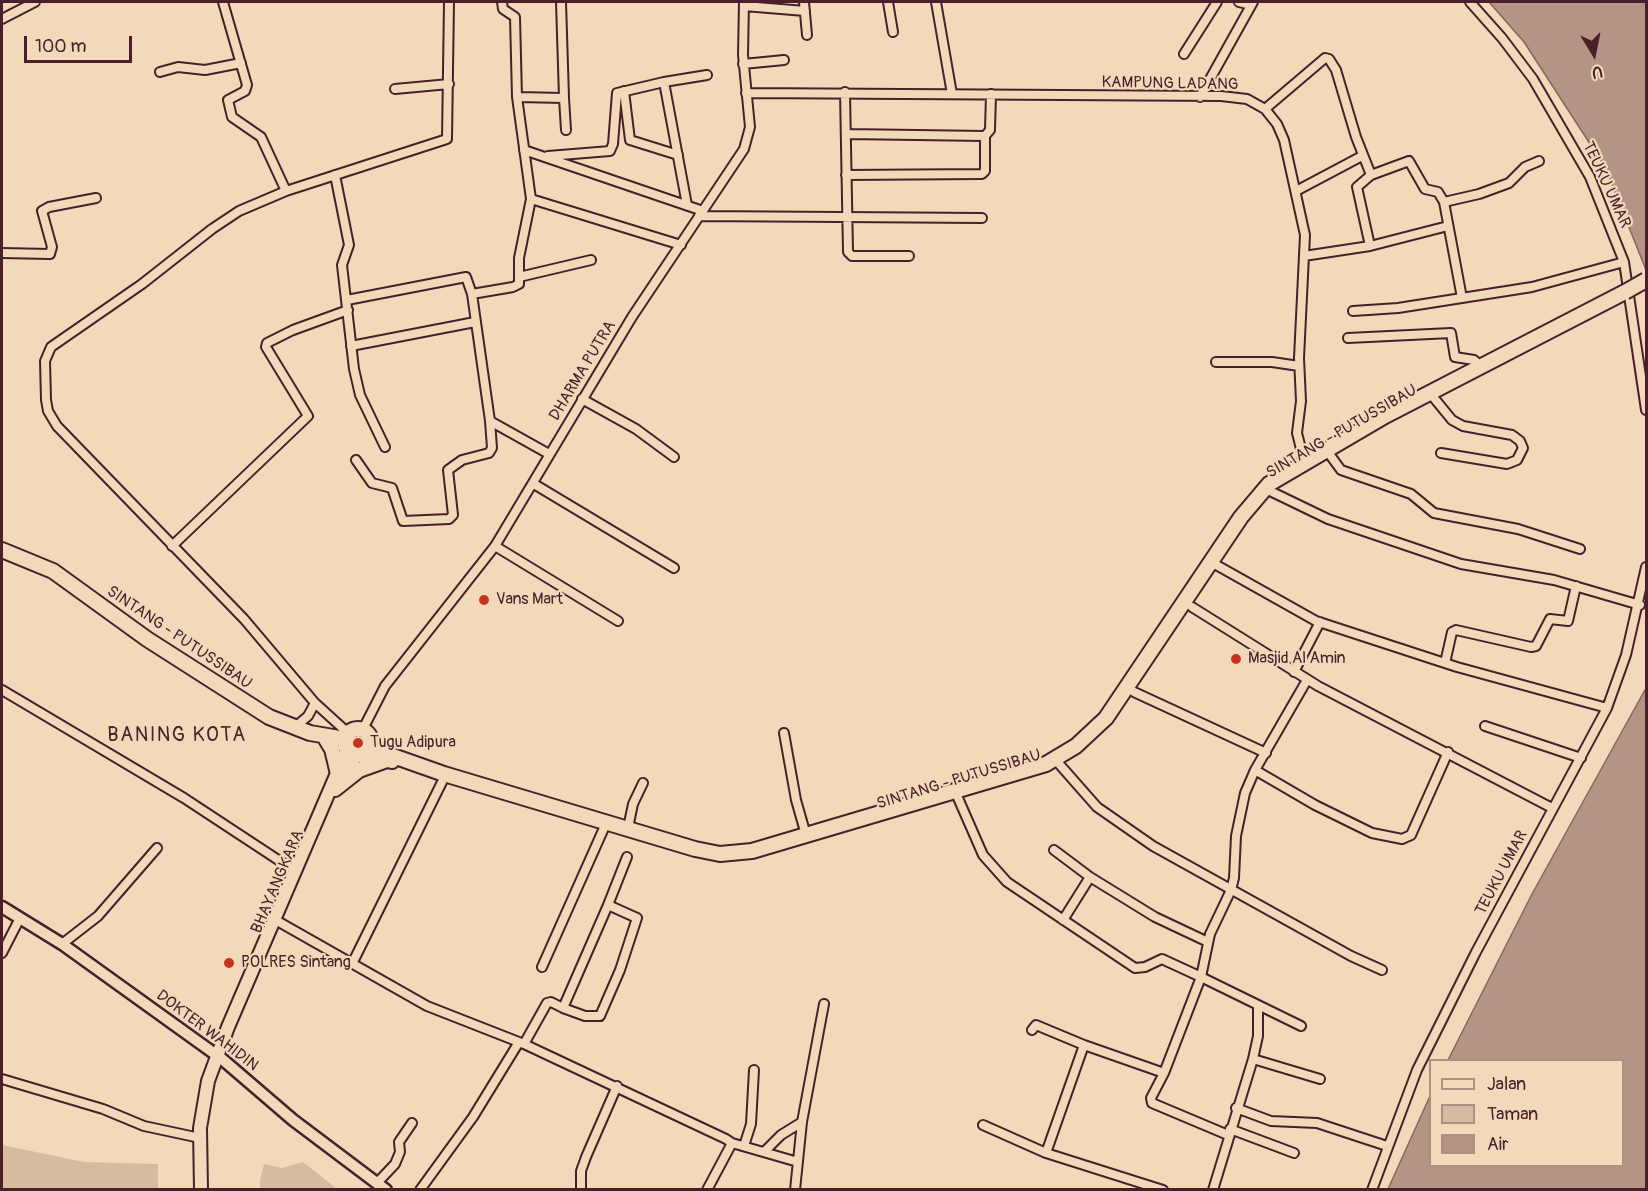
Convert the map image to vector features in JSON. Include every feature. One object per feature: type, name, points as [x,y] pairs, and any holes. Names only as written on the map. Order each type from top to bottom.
[{"type":"highway","name":"SINTANG - PUTUSSIBAU","points":[[355,746],[443,780],[702,858],[739,860],[771,854],[1046,764],[1082,742],[1119,702],[1215,564],[1263,489],[1304,461],[1647,280]]},
{"type":"highway","name":"SINTANG - PUTUSSIBAU","points":[[2,550],[53,571],[147,639],[269,717],[444,774],[695,849],[720,854],[752,851],[806,835],[958,798],[1060,765],[1101,733],[1134,692],[1192,607],[1215,564],[1270,491],[1330,454],[1529,347],[1550,333]]},
{"type":"highway","points":[[355,746],[355,729],[363,729]]},
{"type":"highway","points":[[324,736],[332,749],[337,770]]},
{"type":"highway","points":[[335,789],[359,770],[389,760]]},
{"type":"main road","name":"BHAYANGKARA","points":[[219,1057],[337,770],[355,746]]},
{"type":"main road","name":"BHAYANGKARA","points":[[219,1057],[355,746]]},
{"type":"main road","points":[[201,1190],[200,1138],[205,1094],[219,1057]]},
{"type":"main road","points":[[207,1190],[208,1117],[219,1057]]},
{"type":"street","points":[[2,19],[35,2]]},
{"type":"street","points":[[223,2],[247,89],[228,100],[232,117],[261,137],[286,191]]},
{"type":"street","points":[[355,746],[244,620],[57,426],[48,411],[46,400],[47,353],[51,347],[142,284],[229,217],[286,191],[445,141],[449,131],[449,2]]},
{"type":"street","points":[[471,294],[519,284],[519,258],[531,199],[517,97],[515,16],[503,9],[502,2]]},
{"type":"street","points":[[561,2],[566,130]]},
{"type":"street","points":[[804,2],[807,35]]},
{"type":"street","points":[[888,2],[893,32]]},
{"type":"street","points":[[936,2],[952,94]]},
{"type":"street","points":[[1184,54],[1217,2]]},
{"type":"street","points":[[1200,97],[1252,3],[1239,2]]},
{"type":"street","name":"TEUKU UMAR","points":[[1470,2],[1502,38],[1553,110],[1590,177],[1624,262],[1647,410]]},
{"type":"street","points":[[744,4],[805,10]]},
{"type":"street","name":"DHARMA PUTRA","points":[[363,729],[385,686],[474,576],[495,546],[632,317],[747,142],[750,127],[743,64],[744,4]]},
{"type":"street","points":[[1304,461],[1297,433],[1301,401],[1299,366],[1305,235],[1284,140],[1276,123],[1264,109],[1328,58],[1336,70],[1362,156],[1371,175]]},
{"type":"street","points":[[743,64],[784,60]]},
{"type":"street","points":[[160,72],[178,67],[205,70],[241,63]]},
{"type":"street","points":[[544,157],[610,151],[613,144],[616,95],[664,82],[707,75]]},
{"type":"street","points":[[664,82],[687,205]]},
{"type":"street","points":[[395,90],[449,84]]},
{"type":"street","points":[[624,91],[630,140],[678,155]]},
{"type":"street","points":[[846,92],[848,252],[852,256],[909,256]]},
{"type":"street","name":"KAMPUNG LADANG","points":[[746,93],[846,92],[1238,97],[1252,101],[1264,109]]},
{"type":"street","points":[[846,175],[980,174],[984,171],[985,136],[990,130],[991,94]]},
{"type":"street","points":[[517,97],[564,98]]},
{"type":"street","points":[[847,134],[985,136]]},
{"type":"street","points":[[525,150],[687,205],[701,214],[982,218]]},
{"type":"street","points":[[1296,191],[1362,156]]},
{"type":"street","points":[[1370,246],[1357,187],[1371,175],[1409,161],[1423,186],[1438,192],[1444,202],[1462,298]]},
{"type":"street","points":[[1444,202],[1479,194],[1509,183],[1525,167],[1539,161]]},
{"type":"street","points":[[335,175],[349,244],[342,262],[351,346],[360,395],[385,447]]},
{"type":"street","points":[[2,253],[50,254],[51,242],[42,211],[49,207],[96,198]]},
{"type":"street","points":[[531,199],[681,245]]},
{"type":"street","points":[[1304,256],[1370,246],[1448,226]]},
{"type":"street","points":[[519,277],[591,260]]},
{"type":"street","points":[[1353,311],[1462,298],[1548,284],[1624,262]]},
{"type":"street","points":[[347,300],[464,276],[468,279],[490,421],[492,448],[489,453],[462,460],[449,467],[453,516],[449,519],[403,521],[392,488],[372,483],[356,460]]},
{"type":"street","points":[[172,546],[308,416],[266,347],[267,344],[293,330],[348,310]]},
{"type":"street","points":[[351,346],[475,322]]},
{"type":"street","points":[[1348,338],[1451,333],[1455,357],[1474,360],[1481,366]]},
{"type":"street","points":[[1216,362],[1272,362],[1299,366]]},
{"type":"street","points":[[1434,398],[1457,423],[1478,431],[1512,435],[1520,441],[1522,448],[1517,460],[1507,464],[1441,453]]},
{"type":"street","points":[[582,399],[636,429],[674,457]]},
{"type":"street","points":[[490,421],[549,454]]},
{"type":"street","points":[[1330,454],[1341,470],[1411,494],[1434,513],[1518,529],[1580,549]]},
{"type":"street","points":[[534,484],[674,568]]},
{"type":"street","points":[[1270,491],[1328,519],[1461,564],[1576,586],[1640,605]]},
{"type":"street","points":[[495,546],[618,621]]},
{"type":"street","points":[[1215,564],[1320,622],[1445,663],[1607,708]]},
{"type":"street","name":"TEUKU UMAR","points":[[1372,1190],[1418,1070],[1476,952],[1607,708],[1619,679],[1640,605],[1647,567]]},
{"type":"street","points":[[1445,663],[1452,632],[1456,630],[1531,647],[1536,646],[1550,619],[1568,621],[1576,586]]},
{"type":"street","points":[[1192,607],[1307,680],[1448,752],[1519,793],[1552,808]]},
{"type":"street","points":[[1294,672],[1320,622]]},
{"type":"street","points":[[1294,1153],[1152,1103],[1151,1098],[1164,1073],[1202,977],[1208,942],[1216,918],[1231,890],[1236,836],[1245,793],[1255,770],[1307,680]]},
{"type":"street","points":[[2,690],[184,798],[295,871]]},
{"type":"street","points":[[1134,692],[1266,753]]},
{"type":"street","points":[[295,727],[308,716],[315,703]]},
{"type":"street","points":[[1485,726],[1581,758]]},
{"type":"street","points":[[784,733],[796,800],[806,835]]},
{"type":"street","points":[[1255,770],[1315,806],[1372,833],[1402,839],[1411,835],[1448,752]]},
{"type":"street","points":[[1060,765],[1097,807],[1194,871],[1351,956],[1383,970]]},
{"type":"street","points":[[352,964],[443,780]]},
{"type":"street","points":[[628,828],[633,804],[643,783]]},
{"type":"street","points":[[958,798],[975,840],[994,869],[1007,882],[1135,968],[1145,967],[1162,959],[1301,1026]]},
{"type":"street","points":[[542,967],[604,828]]},
{"type":"street","points":[[62,944],[98,916],[157,848]]},
{"type":"street","points":[[1054,850],[1090,877],[1155,917],[1208,942]]},
{"type":"street","points":[[563,1008],[627,856]]},
{"type":"street","points":[[1063,920],[1090,877]]},
{"type":"street","points":[[420,1190],[473,1117],[547,1003],[551,1002],[563,1008],[595,1017],[603,1010],[637,922],[637,918],[633,915],[608,905]]},
{"type":"street","name":"DOKTER WAHIDIN","points":[[2,907],[62,944],[219,1057],[293,1120],[382,1186]]},
{"type":"street","points":[[2,953],[20,918]]},
{"type":"street","points":[[279,922],[441,1013],[521,1043],[617,1086],[732,1143],[798,1162]]},
{"type":"street","points":[[795,1190],[802,1122],[824,1004]]},
{"type":"street","points":[[1214,1190],[1236,1108],[1253,1059],[1258,1036],[1258,1006]]},
{"type":"street","points":[[1032,1030],[1036,1025],[1084,1045],[1164,1073]]},
{"type":"street","points":[[1046,1153],[1084,1045]]},
{"type":"street","points":[[1253,1059],[1320,1079]]},
{"type":"street","points":[[744,1146],[751,1124],[754,1070]]},
{"type":"street","points":[[2,1079],[103,1109],[144,1126],[200,1138]]},
{"type":"street","points":[[581,1190],[586,1157],[617,1086]]},
{"type":"street","points":[[1236,1108],[1271,1120],[1317,1124],[1387,1146]]},
{"type":"street","points":[[764,1152],[781,1135],[802,1122]]},
{"type":"street","points":[[382,1186],[400,1152],[399,1142],[412,1123]]},
{"type":"street","points":[[983,1125],[1046,1153],[1163,1190]]},
{"type":"street","points":[[707,1190],[732,1143]]},
{"type":"green space","points":[[2,1145],[84,1162],[158,1164],[158,1189],[2,1189]]},
{"type":"green space","points":[[303,1162],[337,1189],[260,1189],[264,1164],[282,1168]]},
{"type":"water","points":[[1489,2],[1646,2],[1646,270],[1605,167],[1524,42]]},
{"type":"water","points":[[1646,688],[1646,1189],[1388,1189],[1429,1098],[1429,1167],[1624,1167],[1624,1059],[1449,1059],[1532,894]]},
{"type":"place","name":"Vans Mart","points":[[484,600]]},
{"type":"place","name":"Masjid Al Amin","points":[[1236,659]]},
{"type":"place","name":"Tugu Adipura","points":[[358,743]]},
{"type":"place","name":"POLRES Sintang","points":[[229,963]]},
{"type":"district","name":"BANING KOTA","points":[[177,736]]}]
